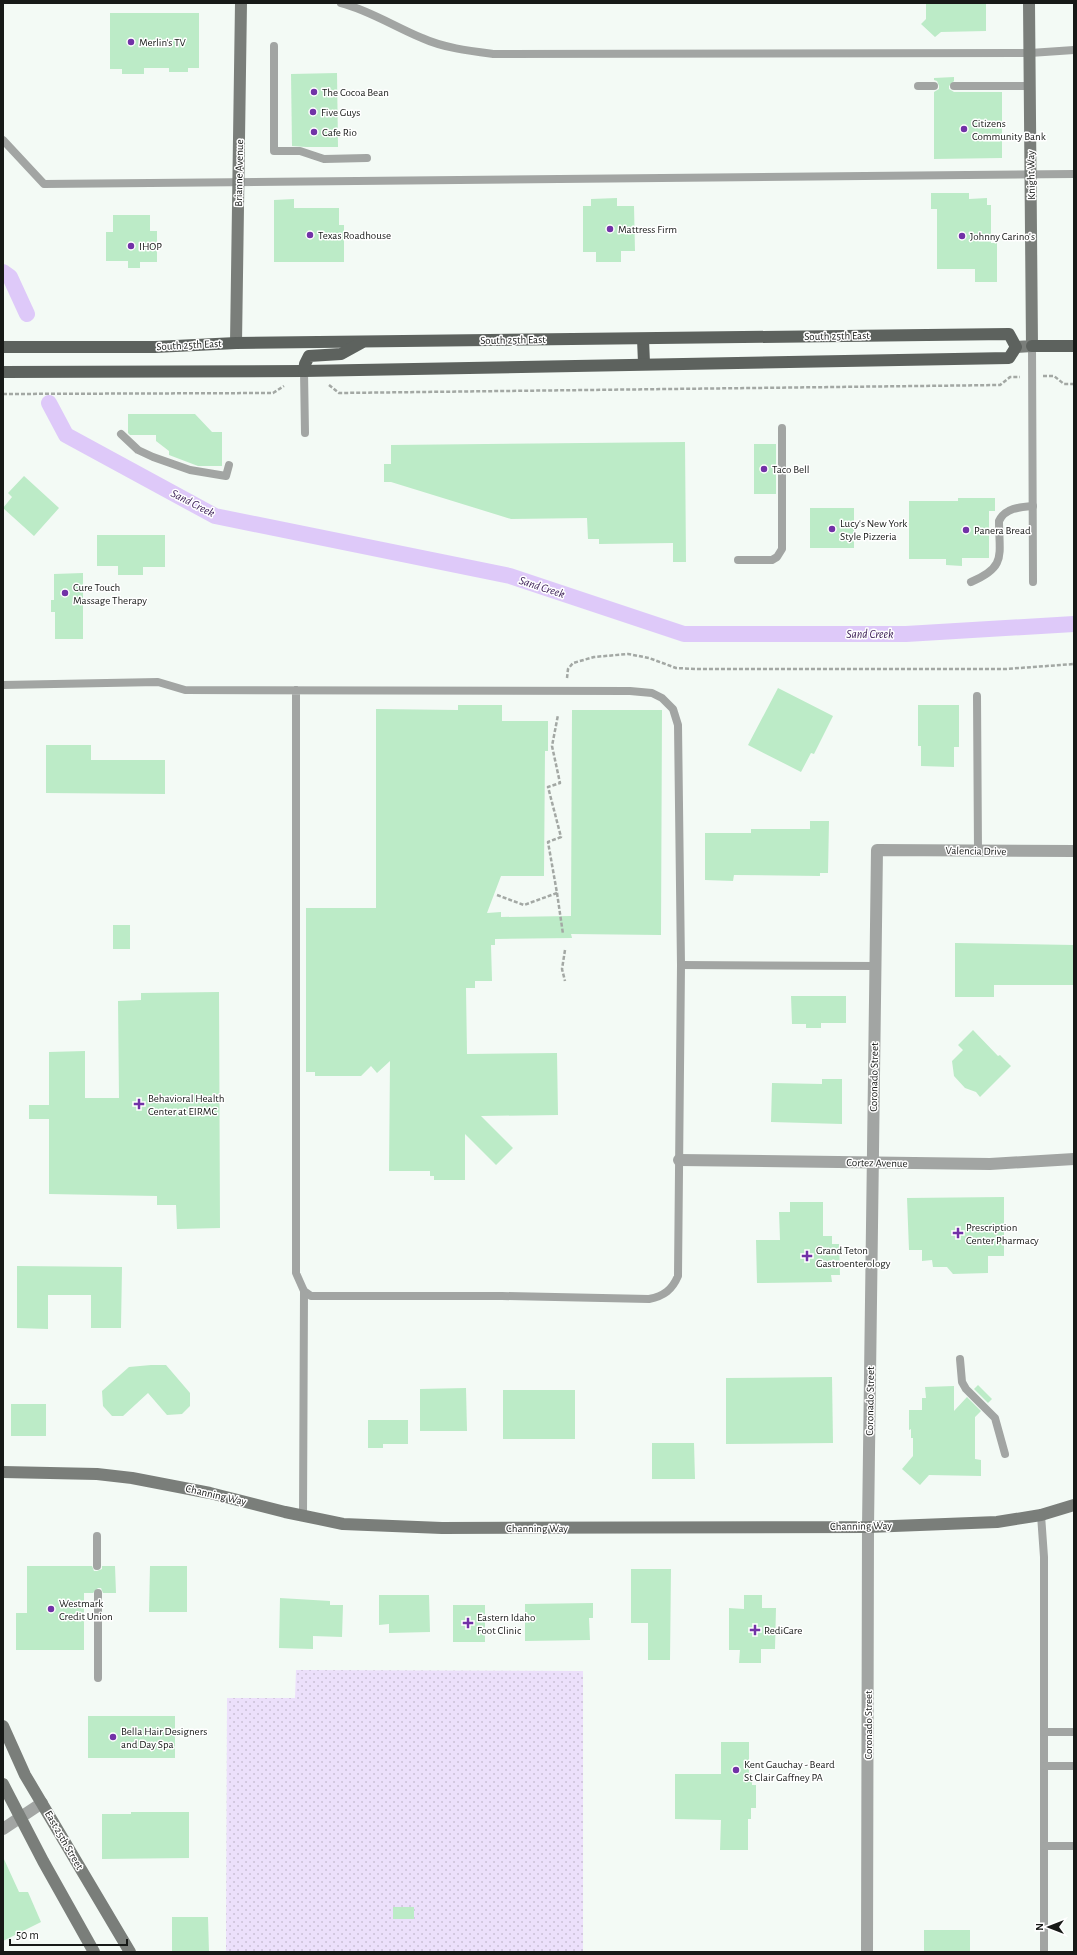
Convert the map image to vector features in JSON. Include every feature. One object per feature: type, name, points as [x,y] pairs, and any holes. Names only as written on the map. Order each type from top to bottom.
[{"type":"main road","name":"South 25th East","points":[[3,347],[156,347],[236,343],[1009,334],[1016,346]]},
{"type":"main road","points":[[644,339],[644,363]]},
{"type":"main road","points":[[304,370],[309,356],[341,354],[364,342]]},
{"type":"main road","points":[[3,372],[304,370],[644,363],[1009,358],[1016,346]]},
{"type":"main road","points":[[1032,346],[1074,346]]},
{"type":"street","name":"Brianne Avenue","points":[[236,343],[242,3]]},
{"type":"street","name":"Knight Way","points":[[1029,3],[1032,346]]},
{"type":"street","points":[[1016,346],[1032,346]]},
{"type":"street","name":"Valencia Drive","points":[[877,850],[1074,851]]},
{"type":"street","name":"Coronado Street","points":[[867,1952],[868,1527],[877,850]]},
{"type":"street","name":"Cortez Avenue","points":[[679,1160],[990,1164],[1074,1158]]},
{"type":"street","name":"Channing Way","points":[[3,1472],[97,1474],[132,1478],[210,1493],[303,1516],[344,1524],[442,1528],[868,1527],[997,1522],[1041,1515],[1074,1505]]},
{"type":"street","name":"East 25th Street","points":[[3,1726],[25,1775],[130,1952]]},
{"type":"street","points":[[3,1784],[20,1818],[94,1952]]},
{"type":"street","points":[[3,1828],[42,1803]]},
{"type":"lane","points":[[341,3],[357,6],[423,39],[453,47],[494,54],[1030,53],[1074,50]]},
{"type":"lane","points":[[274,46],[274,152],[300,151],[324,159],[367,158]]},
{"type":"lane","points":[[918,86],[934,86]]},
{"type":"lane","points":[[954,86],[1030,86]]},
{"type":"lane","points":[[3,140],[44,184],[1074,174]]},
{"type":"lane","points":[[1032,346],[1033,582]]},
{"type":"lane","points":[[304,370],[305,433]]},
{"type":"lane","points":[[738,560],[772,560],[782,549],[782,428]]},
{"type":"lane","points":[[121,434],[138,450],[190,470],[226,476],[229,464]]},
{"type":"lane","points":[[971,582],[985,576],[996,568],[999,559],[999,521],[1001,517],[1008,511],[1019,507],[1033,506]]},
{"type":"lane","points":[[3,685],[81,682],[158,682],[185,690],[557,689],[630,691],[652,693],[662,698],[672,710],[678,725],[681,965],[678,1276],[674,1286],[662,1296],[649,1299],[502,1296],[311,1296],[304,1291]]},
{"type":"lane","points":[[296,690],[296,1273],[304,1291],[303,1516]]},
{"type":"lane","points":[[978,696],[978,851]]},
{"type":"lane","points":[[681,965],[876,966]]},
{"type":"lane","points":[[960,1359],[962,1382],[966,1389],[995,1418],[1005,1454]]},
{"type":"lane","points":[[1041,1515],[1044,1557],[1044,1952]]},
{"type":"lane","points":[[97,1536],[97,1566]]},
{"type":"lane","points":[[98,1593],[98,1678]]},
{"type":"lane","points":[[1044,1732],[1074,1732]]},
{"type":"lane","points":[[1044,1766],[1074,1766]]},
{"type":"lane","points":[[1044,1846],[1074,1846]]},
{"type":"path","points":[[1054,376],[1064,384],[1074,384]]},
{"type":"path","points":[[328,384],[339,393],[1000,385],[1010,378]]},
{"type":"path","points":[[3,394],[273,393],[282,386]]},
{"type":"path","points":[[567,678],[568,669],[573,663],[594,657],[628,654],[649,658],[676,668],[696,669],[1006,669],[1074,664]]},
{"type":"path","points":[[558,715],[552,746],[560,783],[548,787],[561,838],[548,842],[563,934]]},
{"type":"path","points":[[497,895],[524,905],[557,893]]},
{"type":"path","points":[[565,950],[562,969],[565,981]]},
{"type":"shaded area","points":[[296,1670],[583,1671],[583,1952],[226,1952],[227,1698],[295,1698]]},
{"type":"building","points":[[926,3],[986,3],[986,31],[941,32],[935,37],[921,24],[926,19]]},
{"type":"building","points":[[110,13],[199,13],[199,68],[188,68],[188,72],[169,72],[169,68],[144,68],[144,74],[122,74],[122,69],[110,69]]},
{"type":"building","points":[[337,73],[338,147],[292,146],[291,74]]},
{"type":"building","points":[[954,77],[954,81],[949,86],[949,89],[954,92],[1002,92],[1002,158],[934,159],[934,92],[939,89],[939,86],[934,78]]},
{"type":"building","points":[[931,193],[969,193],[969,199],[987,198],[987,205],[991,205],[991,243],[997,243],[997,282],[975,282],[975,269],[937,269],[937,209],[931,209]]},
{"type":"building","points":[[617,198],[617,206],[634,206],[635,251],[621,251],[621,262],[596,262],[596,252],[583,252],[583,206],[591,206],[591,199]]},
{"type":"building","points":[[294,199],[294,208],[339,208],[339,225],[344,225],[344,262],[274,262],[274,200]]},
{"type":"building","name":"IHOP","points":[[113,215],[150,215],[150,231],[157,231],[157,262],[140,262],[140,268],[128,268],[128,261],[106,261],[106,232],[113,232]]},
{"type":"building","points":[[128,414],[195,414],[212,432],[222,432],[222,466],[198,466],[169,455],[169,451],[156,441],[156,435],[130,435],[128,433]]},
{"type":"building","points":[[685,442],[686,562],[673,562],[673,543],[599,544],[599,539],[588,539],[587,518],[511,519],[391,482],[384,482],[384,464],[391,464],[391,445]]},
{"type":"building","points":[[754,444],[776,444],[776,494],[754,494]]},
{"type":"building","points":[[24,476],[59,508],[34,536],[3,508],[12,497],[8,493]]},
{"type":"building","points":[[958,498],[995,498],[995,511],[989,511],[989,558],[962,558],[962,566],[946,565],[946,559],[909,559],[909,501],[958,501]]},
{"type":"building","points":[[810,508],[854,508],[854,548],[810,548]]},
{"type":"building","points":[[97,535],[165,535],[165,567],[143,567],[143,575],[118,575],[118,566],[97,566]]},
{"type":"building","points":[[83,573],[83,639],[55,639],[55,612],[51,612],[51,600],[54,600],[54,574]]},
{"type":"building","points":[[778,688],[833,716],[814,754],[811,753],[801,772],[748,745]]},
{"type":"building","points":[[458,705],[502,705],[502,721],[548,721],[548,751],[545,751],[544,876],[501,876],[487,913],[501,912],[501,917],[571,916],[572,710],[662,710],[661,935],[571,934],[572,938],[495,939],[495,945],[491,945],[492,981],[475,981],[475,988],[466,988],[467,1054],[557,1053],[558,1115],[481,1116],[513,1148],[496,1165],[465,1134],[465,1180],[434,1180],[434,1176],[430,1176],[430,1171],[389,1171],[390,1061],[377,1073],[371,1066],[361,1076],[315,1076],[315,1072],[306,1072],[306,908],[376,908],[376,709],[458,710]]},
{"type":"building","points":[[918,705],[959,705],[959,747],[954,747],[954,767],[921,766],[921,746],[918,746]]},
{"type":"building","points":[[46,745],[91,745],[91,760],[165,760],[165,794],[46,793]]},
{"type":"building","points":[[810,821],[829,821],[828,873],[820,873],[820,876],[734,875],[733,881],[705,880],[705,833],[751,833],[751,829],[810,829]]},
{"type":"building","points":[[113,925],[130,925],[130,949],[113,949]]},
{"type":"building","points":[[955,943],[1074,945],[1074,985],[994,985],[994,997],[955,997]]},
{"type":"building","points":[[219,992],[220,1228],[177,1229],[176,1205],[157,1205],[157,1196],[49,1194],[49,1119],[29,1119],[29,1105],[49,1105],[49,1052],[85,1051],[85,1098],[119,1098],[118,1001],[141,1000],[141,993]]},
{"type":"building","points":[[791,996],[846,996],[846,1023],[821,1023],[821,1028],[806,1028],[806,1024],[792,1024]]},
{"type":"building","points":[[973,1030],[998,1056],[1000,1055],[1011,1066],[980,1097],[976,1092],[965,1088],[954,1076],[952,1061],[963,1050],[958,1045]]},
{"type":"building","points":[[822,1079],[842,1079],[842,1124],[771,1122],[772,1083],[822,1084]]},
{"type":"building","points":[[1004,1197],[1004,1256],[988,1256],[988,1273],[953,1274],[947,1267],[933,1267],[932,1260],[922,1261],[922,1250],[909,1250],[907,1198]]},
{"type":"building","points":[[790,1202],[823,1202],[823,1236],[832,1236],[832,1244],[839,1244],[840,1275],[831,1275],[832,1282],[757,1283],[756,1240],[780,1240],[779,1212],[790,1212]]},
{"type":"building","points":[[17,1266],[122,1267],[121,1328],[91,1328],[91,1295],[48,1295],[48,1329],[17,1328]]},
{"type":"building","points":[[166,1365],[190,1393],[190,1406],[182,1414],[167,1415],[148,1393],[123,1416],[112,1416],[103,1406],[102,1391],[129,1367]]},
{"type":"building","points":[[832,1377],[833,1443],[726,1444],[726,1378]]},
{"type":"building","points":[[978,1385],[992,1399],[988,1403],[974,1389]]},
{"type":"building","points":[[954,1386],[954,1411],[967,1397],[981,1411],[975,1417],[975,1459],[981,1460],[981,1476],[929,1475],[920,1485],[902,1469],[913,1456],[913,1438],[911,1438],[911,1429],[909,1430],[909,1410],[922,1410],[922,1398],[926,1398],[925,1387]]},
{"type":"building","points":[[466,1388],[467,1431],[420,1431],[420,1389]]},
{"type":"building","points":[[503,1390],[575,1390],[575,1439],[503,1439]]},
{"type":"building","points":[[11,1404],[46,1404],[46,1436],[11,1436]]},
{"type":"building","points":[[368,1420],[408,1420],[408,1444],[383,1444],[383,1448],[368,1448]]},
{"type":"building","points":[[652,1443],[694,1443],[695,1479],[652,1479]]},
{"type":"building","points":[[27,1566],[92,1566],[94,1571],[97,1571],[102,1569],[102,1566],[115,1566],[116,1593],[103,1593],[101,1588],[98,1588],[93,1593],[84,1593],[84,1650],[16,1650],[16,1613],[27,1613]]},
{"type":"building","points":[[150,1566],[187,1566],[187,1612],[149,1612]]},
{"type":"building","points":[[631,1569],[671,1569],[670,1660],[648,1660],[648,1623],[631,1623]]},
{"type":"building","points":[[379,1595],[429,1595],[430,1632],[389,1633],[389,1624],[379,1625]]},
{"type":"building","points":[[744,1595],[762,1595],[762,1608],[776,1608],[775,1649],[761,1649],[761,1663],[739,1663],[740,1650],[729,1650],[729,1608],[744,1609]]},
{"type":"building","points":[[280,1598],[330,1601],[330,1605],[343,1605],[342,1637],[313,1636],[313,1649],[279,1648]]},
{"type":"building","points":[[593,1603],[593,1618],[589,1618],[590,1640],[525,1641],[525,1604]]},
{"type":"building","points":[[453,1605],[485,1605],[485,1642],[453,1642]]},
{"type":"building","points":[[88,1716],[175,1716],[175,1758],[88,1758]]},
{"type":"building","points":[[721,1742],[749,1742],[749,1773],[752,1773],[752,1785],[756,1785],[756,1808],[751,1808],[751,1819],[748,1819],[748,1850],[720,1850],[721,1820],[675,1819],[675,1774],[721,1774]]},
{"type":"building","points":[[131,1812],[189,1812],[189,1858],[102,1859],[102,1814],[131,1814]]},
{"type":"building","points":[[3,1857],[19,1892],[28,1892],[41,1922],[3,1941]]},
{"type":"building","points":[[393,1907],[414,1907],[414,1919],[393,1919]]},
{"type":"building","points":[[172,1917],[208,1917],[209,1952],[172,1952]]},
{"type":"building","points":[[924,1930],[970,1930],[970,1952],[924,1952]]},
{"type":"waterway","name":"Sand Creek","points":[[3,272],[10,277],[27,314]]},
{"type":"waterway","name":"Sand Creek","points":[[49,403],[66,435],[215,516],[510,576],[684,634],[906,634],[1074,624]]},
{"type":"place","name":"Merlin's TV","points":[[131,42]]},
{"type":"place","name":"The Cocoa Bean","points":[[314,92]]},
{"type":"place","name":"Five Guys","points":[[313,112]]},
{"type":"place","name":"Citizens Community Bank","points":[[964,129]]},
{"type":"place","name":"Cafe Rio","points":[[314,132]]},
{"type":"place","name":"Mattress Firm","points":[[610,229]]},
{"type":"place","name":"Texas Roadhouse","points":[[310,235]]},
{"type":"place","name":"Johnny Carino's","points":[[962,236]]},
{"type":"place","name":"IHOP","points":[[131,246]]},
{"type":"place","name":"Taco Bell","points":[[764,469]]},
{"type":"place","name":"Lucy's New York Style Pizzeria","points":[[832,529]]},
{"type":"place","name":"Panera Bread","points":[[966,530]]},
{"type":"place","name":"Cure Touch Massage Therapy","points":[[65,593]]},
{"type":"place","name":"Behavioral Health Center at EIRMC","points":[[139,1104]]},
{"type":"place","name":"Prescription Center Pharmacy","points":[[958,1233]]},
{"type":"place","name":"Grand Teton Gastroenterology","points":[[807,1256]]},
{"type":"place","name":"Westmark Credit Union","points":[[51,1609]]},
{"type":"place","name":"Eastern Idaho Foot Clinic","points":[[468,1623]]},
{"type":"place","name":"RediCare","points":[[755,1630]]},
{"type":"place","name":"Bella Hair Designers and Day Spa","points":[[113,1737]]},
{"type":"place","name":"Kent Gauchay - Beard St Clair Gaffney PA","points":[[736,1770]]}]
